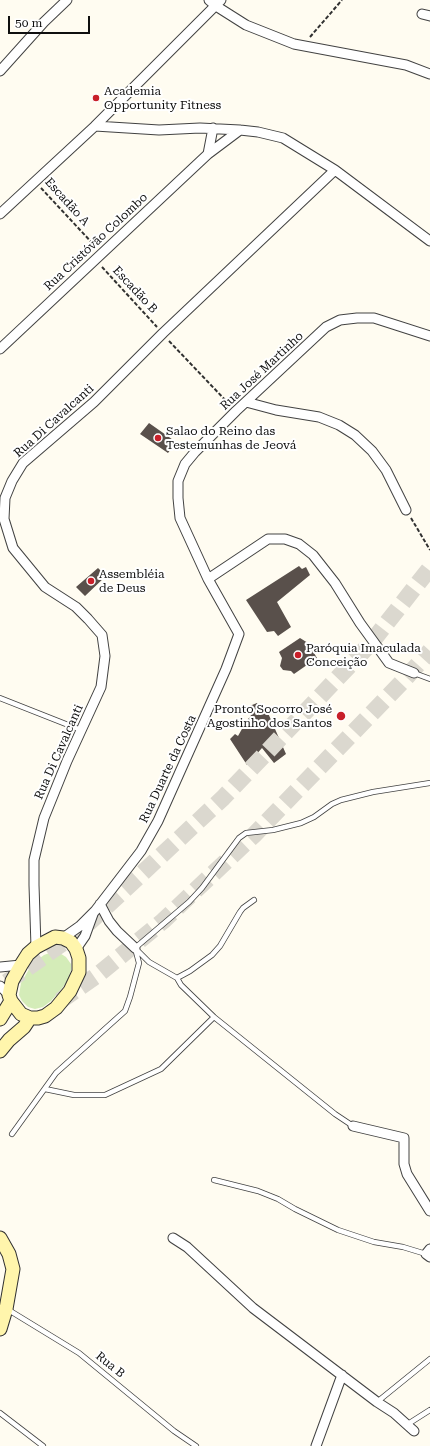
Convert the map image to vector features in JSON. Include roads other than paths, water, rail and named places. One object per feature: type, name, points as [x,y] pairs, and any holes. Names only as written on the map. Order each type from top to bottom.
[{"type":"street","points":[[0,71],[44,22],[67,0]]},
{"type":"street","points":[[209,0],[219,3],[246,25],[280,39],[303,46],[406,65],[430,74]]},
{"type":"street","points":[[0,214],[95,126],[219,3]]},
{"type":"street","points":[[95,126],[159,130],[213,128],[258,132],[283,138],[335,170],[430,241]]},
{"type":"street","points":[[208,154],[213,128]]},
{"type":"street","name":"Rua Cristóvão Colombo","points":[[0,349],[208,154],[240,130]]},
{"type":"street","name":"Rua Di Cavalcanti","points":[[36,947],[34,860],[44,818],[64,768],[101,687],[105,656],[102,635],[76,607],[45,588],[13,548],[4,519],[5,498],[12,481],[23,463],[94,402],[335,170]]},
{"type":"street","name":"Rua José Martinho","points":[[239,634],[208,579],[180,518],[178,480],[185,464],[236,411],[326,328],[340,320],[374,318],[430,336]]},
{"type":"street","points":[[246,402],[276,410],[320,418],[340,425],[356,435],[372,451],[386,470],[406,510]]},
{"type":"street","points":[[208,579],[268,539],[285,540],[299,544],[313,555],[326,572],[388,663],[414,673]]},
{"type":"street","name":"Rua Duarte da Costa","points":[[63,938],[80,926],[141,851],[158,821],[226,669],[239,634]]},
{"type":"street","points":[[97,907],[117,931],[135,948]]},
{"type":"street","name":"Rua Duarte da Costa","points":[[76,949],[85,936],[97,907]]},
{"type":"street","points":[[0,1019],[6,994],[20,965],[28,954],[36,947],[55,937],[63,938],[71,942],[76,949],[79,958],[79,972],[70,991],[63,1000],[45,1016],[30,1018],[21,1014],[6,994]]},
{"type":"street","points":[[0,967],[20,965]]},
{"type":"street","points":[[0,1051],[9,1040],[24,1027],[30,1018]]},
{"type":"street","points":[[353,1126],[404,1138],[404,1164],[407,1174],[430,1211]]},
{"type":"street","points":[[0,1238],[9,1254],[13,1269],[6,1309],[0,1329]]},
{"type":"street","points":[[173,1238],[187,1247],[253,1308],[411,1428]]},
{"type":"street","points":[[316,1446],[342,1375]]},
{"type":"lane","points":[[414,673],[430,679]]},
{"type":"lane","points":[[0,698],[81,730]]},
{"type":"lane","points":[[135,948],[189,902],[202,888],[239,838],[246,833],[279,829],[301,823],[314,817],[332,804],[342,800],[373,792],[430,783]]},
{"type":"lane","points":[[177,978],[190,971],[212,955],[220,946],[243,908],[254,900]]},
{"type":"lane","points":[[135,948],[150,962],[177,978],[181,985],[214,1018],[335,1114],[353,1126]]},
{"type":"lane","points":[[12,1134],[56,1073],[125,1011],[139,962],[135,948]]},
{"type":"lane","points":[[45,1089],[74,1095],[105,1095],[161,1069],[214,1018]]},
{"type":"lane","points":[[214,1180],[258,1191],[278,1199],[338,1230],[374,1242],[429,1253]]},
{"type":"lane","name":"Rua B","points":[[6,1309],[80,1353],[174,1431],[196,1446]]},
{"type":"lane","points":[[377,1402],[430,1359]]},
{"type":"lane","points":[[411,1428],[430,1410]]},
{"type":"lane","points":[[0,1413],[44,1446]]},
{"type":"tunnel","points":[[7,982],[80,931],[223,798],[371,643],[430,568]]},
{"type":"tunnel","points":[[60,1001],[100,973],[163,921],[254,835],[403,681],[430,651]]},
{"type":"place","name":"Academia Opportunity Fitness","points":[[96,98]]},
{"type":"place","name":"Salao do Reino das Testemunhas de Jeová","points":[[158,438]]},
{"type":"place","name":"Assembléia de Deus","points":[[91,581]]},
{"type":"place","name":"Paróquia Imaculada Conceição","points":[[298,655]]},
{"type":"place","name":"Pronto Socorro José Agostinho dos Santos","points":[[341,716]]}]
